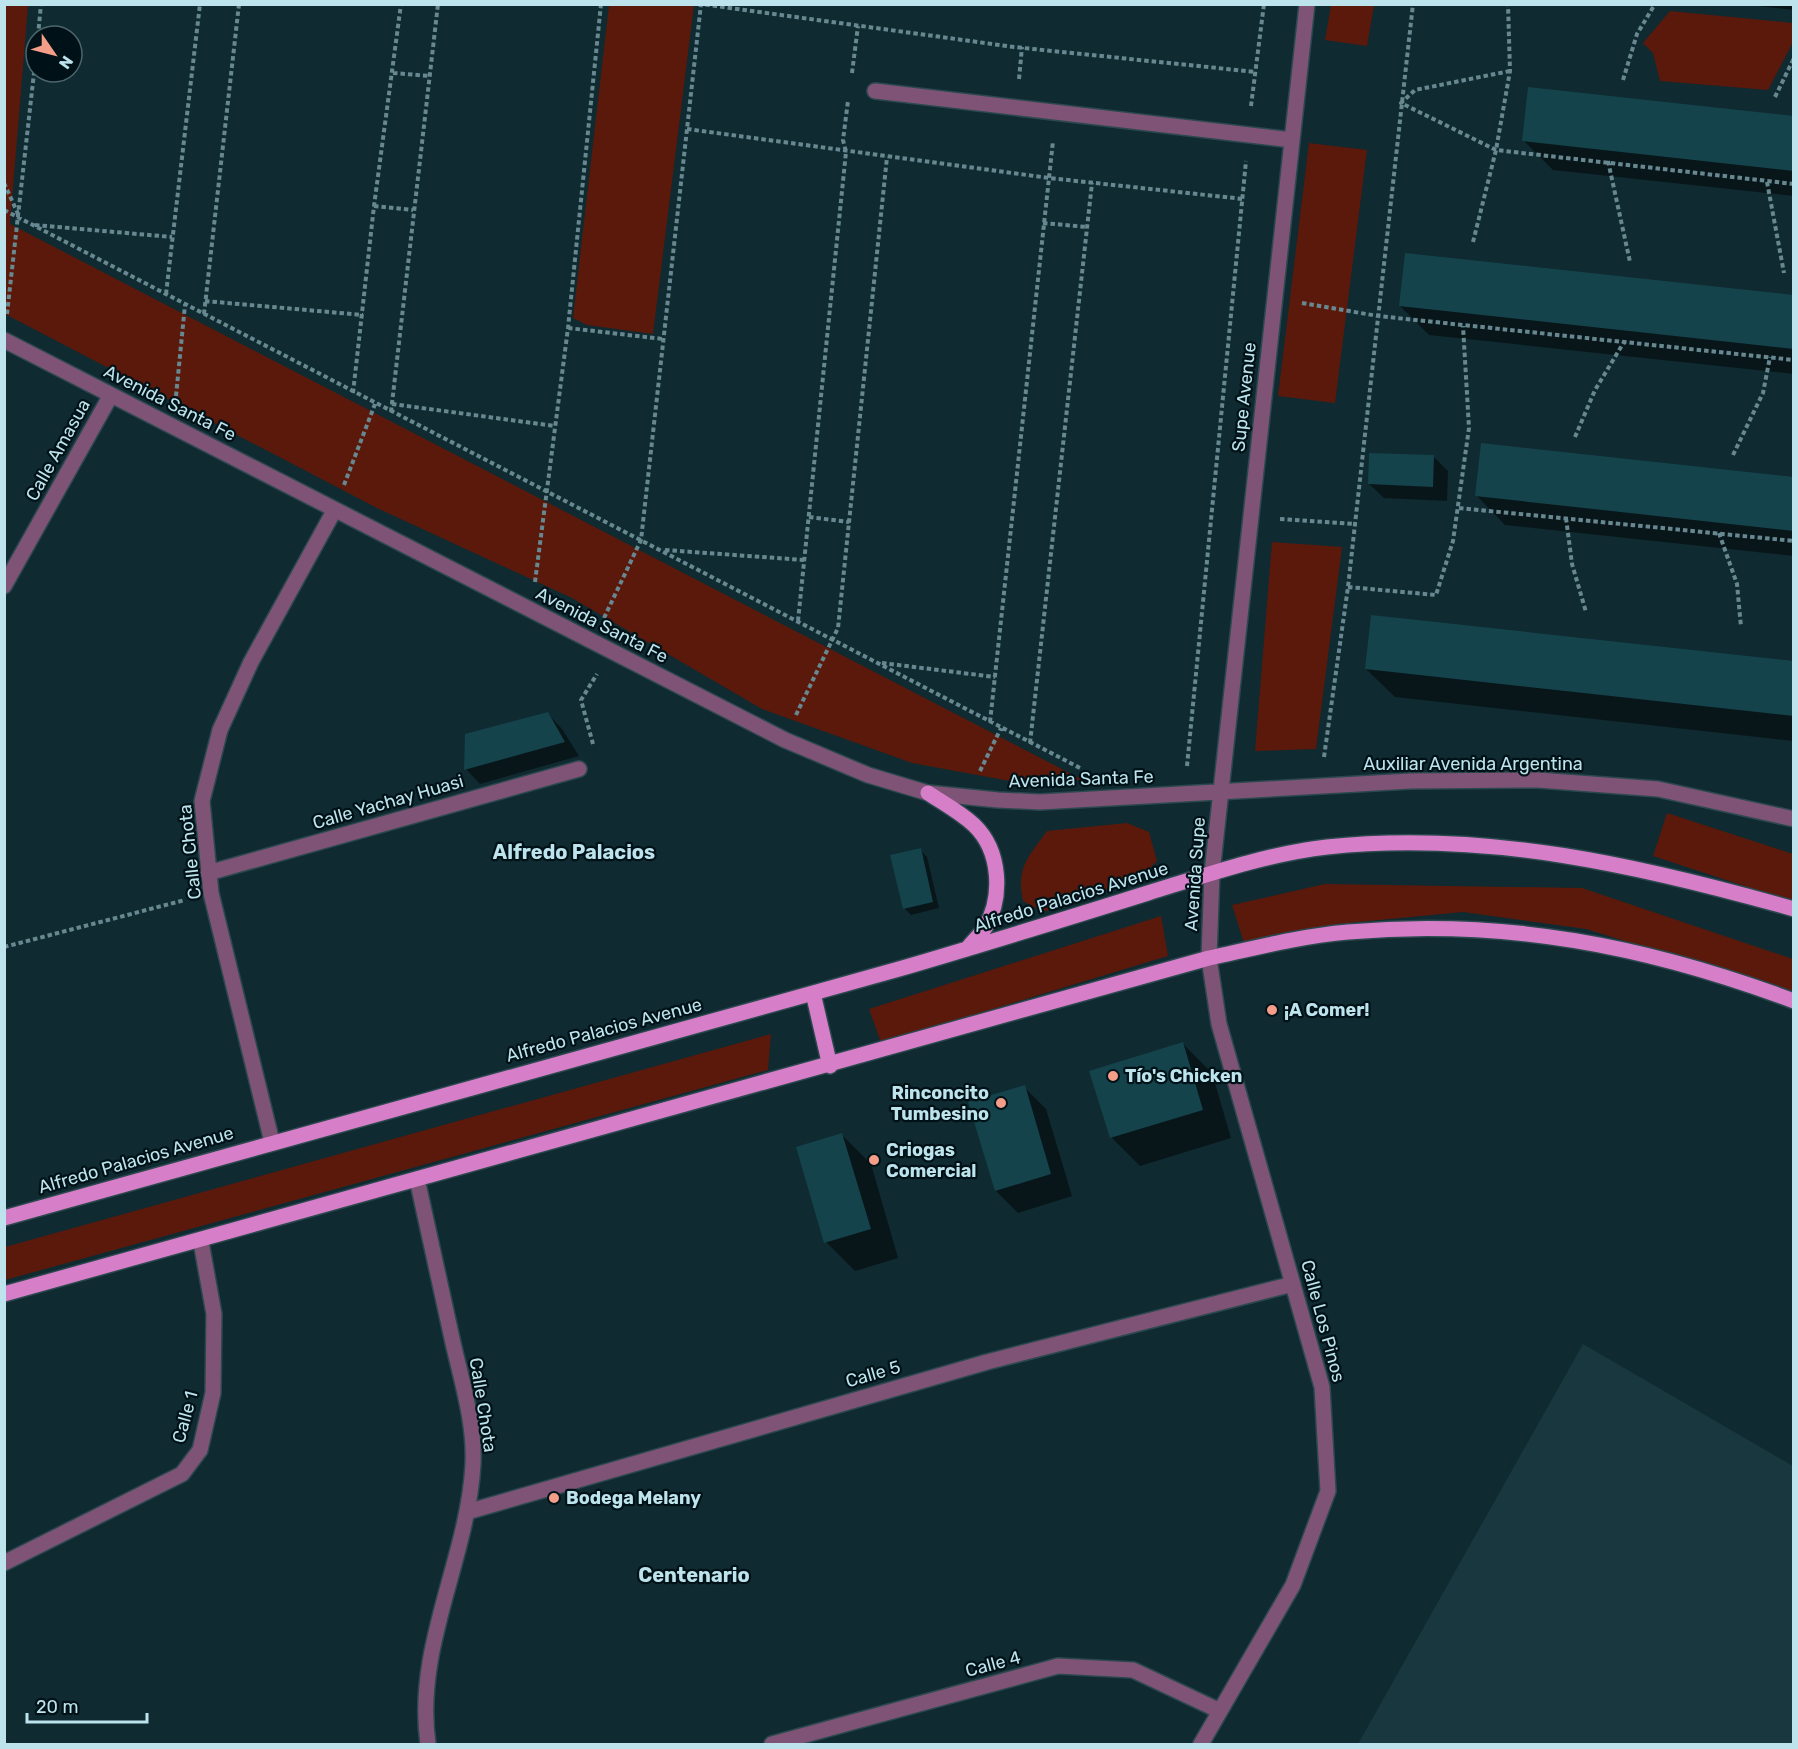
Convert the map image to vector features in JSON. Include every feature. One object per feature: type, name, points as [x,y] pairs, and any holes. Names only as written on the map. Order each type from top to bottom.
[{"type":"main road","points":[[928,793],[975,826],[990,849],[997,875],[996,903],[984,928],[966,949]]},
{"type":"main road","name":"Alfredo Palacios Avenue","points":[[4,1218],[813,993],[966,949],[1212,873],[1270,857],[1327,847],[1408,843],[1495,846],[1581,857],[1687,879],[1794,909]]},
{"type":"main road","points":[[4,1294],[201,1242],[417,1179],[830,1066],[1209,958],[1346,932],[1426,927],[1488,928],[1553,936],[1650,955],[1751,985],[1794,1001]]},
{"type":"main road","points":[[813,993],[830,1066]]},
{"type":"street","name":"Supe Avenue","points":[[1221,793],[1307,4]]},
{"type":"street","points":[[875,91],[1292,140]]},
{"type":"street","name":"Avenida Santa Fe","points":[[4,340],[785,740],[868,775],[928,793],[1040,802],[1221,793]]},
{"type":"street","name":"Calle Amasua","points":[[4,586],[111,395]]},
{"type":"street","name":"Calle Chota","points":[[272,1142],[212,893],[208,873],[202,801],[220,730],[251,662],[334,511]]},
{"type":"street","name":"Calle Yachay Huasi","points":[[208,873],[579,769]]},
{"type":"street","name":"Auxiliar Avenida Argentina","points":[[1221,793],[1321,785],[1538,780],[1658,789],[1794,819]]},
{"type":"street","name":"Avenida Supe","points":[[1209,958],[1212,873],[1221,793]]},
{"type":"street","name":"Calle Los Pinos","points":[[1201,1744],[1293,1585],[1328,1491],[1322,1387],[1219,1024],[1209,958]]},
{"type":"street","name":"Calle Chota","points":[[417,1179],[468,1405],[473,1462],[467,1512],[438,1620],[427,1674],[428,1744]]},
{"type":"street","name":"Calle 1","points":[[4,1563],[182,1474],[200,1450],[213,1393],[214,1314],[201,1242]]},
{"type":"street","name":"Calle 5","points":[[467,1512],[987,1362],[1293,1284]]},
{"type":"street","name":"Calle 4","points":[[772,1744],[1058,1666],[1133,1670],[1220,1711]]},
{"type":"path","points":[[39,24],[41,4]]},
{"type":"path","points":[[166,294],[200,4]]},
{"type":"path","points":[[204,314],[239,4]]},
{"type":"path","points":[[353,393],[374,206],[401,4]]},
{"type":"path","points":[[392,412],[438,4]]},
{"type":"path","points":[[531,610],[568,328],[601,4]]},
{"type":"path","points":[[592,641],[641,540],[701,4],[1014,46],[1256,72]]},
{"type":"path","points":[[1224,762],[1184,770],[1244,199],[1248,135],[1264,4]]},
{"type":"path","points":[[1321,785],[1348,587],[1413,4]]},
{"type":"path","points":[[1473,242],[1496,150],[1510,71],[1508,4]]},
{"type":"path","points":[[1623,80],[1637,34],[1654,4]]},
{"type":"path","points":[[852,76],[858,26]]},
{"type":"path","points":[[1775,97],[1794,58]]},
{"type":"path","points":[[1401,102],[1414,90],[1510,71]]},
{"type":"path","points":[[393,73],[430,76]]},
{"type":"path","points":[[6,322],[33,84]]},
{"type":"path","points":[[798,621],[846,152],[843,140],[849,97]]},
{"type":"path","points":[[1401,102],[1496,150],[1794,184]]},
{"type":"path","points":[[990,722],[1056,114]]},
{"type":"path","points":[[687,129],[1049,178],[1244,199]]},
{"type":"path","points":[[785,740],[838,628],[887,157]]},
{"type":"path","points":[[1608,161],[1630,262]]},
{"type":"path","points":[[1767,182],[1784,273]]},
{"type":"path","points":[[4,183],[19,217]]},
{"type":"path","points":[[1030,743],[1092,183]]},
{"type":"path","points":[[374,206],[413,210]]},
{"type":"path","points":[[4,210],[353,393],[833,638],[1085,771]]},
{"type":"path","points":[[1043,223],[1087,227]]},
{"type":"path","points":[[33,225],[172,237]]},
{"type":"path","points":[[1274,298],[1378,316],[1794,360]]},
{"type":"path","points":[[205,301],[363,315]]},
{"type":"path","points":[[173,427],[185,305]]},
{"type":"path","points":[[1348,587],[1436,595],[1453,541],[1468,428],[1463,326]]},
{"type":"path","points":[[568,328],[663,339]]},
{"type":"path","points":[[1575,437],[1595,390],[1624,342]]},
{"type":"path","points":[[1733,455],[1763,393],[1770,357]]},
{"type":"path","points":[[334,511],[375,404]]},
{"type":"path","points":[[392,404],[555,426]]},
{"type":"path","points":[[1459,508],[1794,541]]},
{"type":"path","points":[[808,517],[849,522]]},
{"type":"path","points":[[1251,517],[1354,524]]},
{"type":"path","points":[[1566,518],[1572,564],[1586,612]]},
{"type":"path","points":[[1719,533],[1737,584],[1741,627]]},
{"type":"path","points":[[661,549],[804,560]]},
{"type":"path","points":[[579,769],[594,751],[581,700],[611,651]]},
{"type":"path","points":[[877,662],[995,677]]},
{"type":"path","points":[[967,797],[1001,728]]},
{"type":"path","points":[[1313,756],[1325,755]]},
{"type":"path","points":[[4,947],[212,893]]},
{"type":"shaded area","points":[[4,5],[28,5],[26,24],[24,24],[24,54],[10,224],[1083,780],[1021,783],[912,763],[762,709],[572,598],[377,508],[5,314]]},
{"type":"shaded area","points":[[609,5],[694,5],[653,334],[587,325],[573,318]]},
{"type":"shaded area","points":[[1331,5],[1374,5],[1367,46],[1325,40]]},
{"type":"shaded area","points":[[1670,11],[1793,23],[1793,42],[1768,90],[1660,81],[1653,53],[1643,43]]},
{"type":"shaded area","points":[[1309,143],[1367,150],[1335,403],[1278,396]]},
{"type":"shaded area","points":[[1272,542],[1342,547],[1316,749],[1255,751]]},
{"type":"shaded area","points":[[1667,813],[1793,854],[1793,902],[1653,856]]},
{"type":"shaded area","points":[[1127,823],[1149,832],[1157,861],[1140,878],[1043,912],[1023,901],[1021,880],[1025,863],[1047,831]]},
{"type":"shaded area","points":[[1325,884],[1582,888],[1793,959],[1793,993],[1586,929],[1463,912],[1338,924],[1244,943],[1232,905]]},
{"type":"shaded area","points":[[1161,916],[1168,956],[881,1043],[869,1009]]},
{"type":"shaded area","points":[[771,1034],[768,1070],[5,1280],[5,1247]]},
{"type":"shaded area","points":[[1583,1344],[1793,1466],[1793,1744],[1358,1744]]},
{"type":"building","points":[[1528,87],[1794,116],[1794,171],[1522,141]]},
{"type":"building","points":[[1405,253],[1794,295],[1794,349],[1399,306]]},
{"type":"building","points":[[1481,443],[1794,477],[1794,531],[1475,496]]},
{"type":"building","points":[[1369,453],[1434,455],[1433,487],[1368,484]]},
{"type":"building","points":[[1371,615],[1794,661],[1794,716],[1365,669]]},
{"type":"building","points":[[548,712],[565,742],[464,770],[465,734]]},
{"type":"building","points":[[921,848],[933,902],[903,909],[890,855]]},
{"type":"building","points":[[1183,1042],[1203,1110],[1110,1138],[1089,1071]]},
{"type":"building","points":[[1025,1085],[1051,1174],[995,1191],[968,1102]]},
{"type":"building","points":[[842,1133],[871,1229],[824,1243],[796,1147]]},
{"type":"place","name":"¡A Comer!","points":[[1272,1010]]},
{"type":"place","name":"Tío's Chicken","points":[[1113,1076]]},
{"type":"place","name":"Rinconcito Tumbesino","points":[[1001,1103]]},
{"type":"place","name":"Criogas Comercial","points":[[874,1160]]},
{"type":"place","name":"Bodega Melany","points":[[554,1498]]},
{"type":"district","name":"Alfredo Palacios","points":[[574,852]]},
{"type":"district","name":"Centenario","points":[[694,1575]]}]
